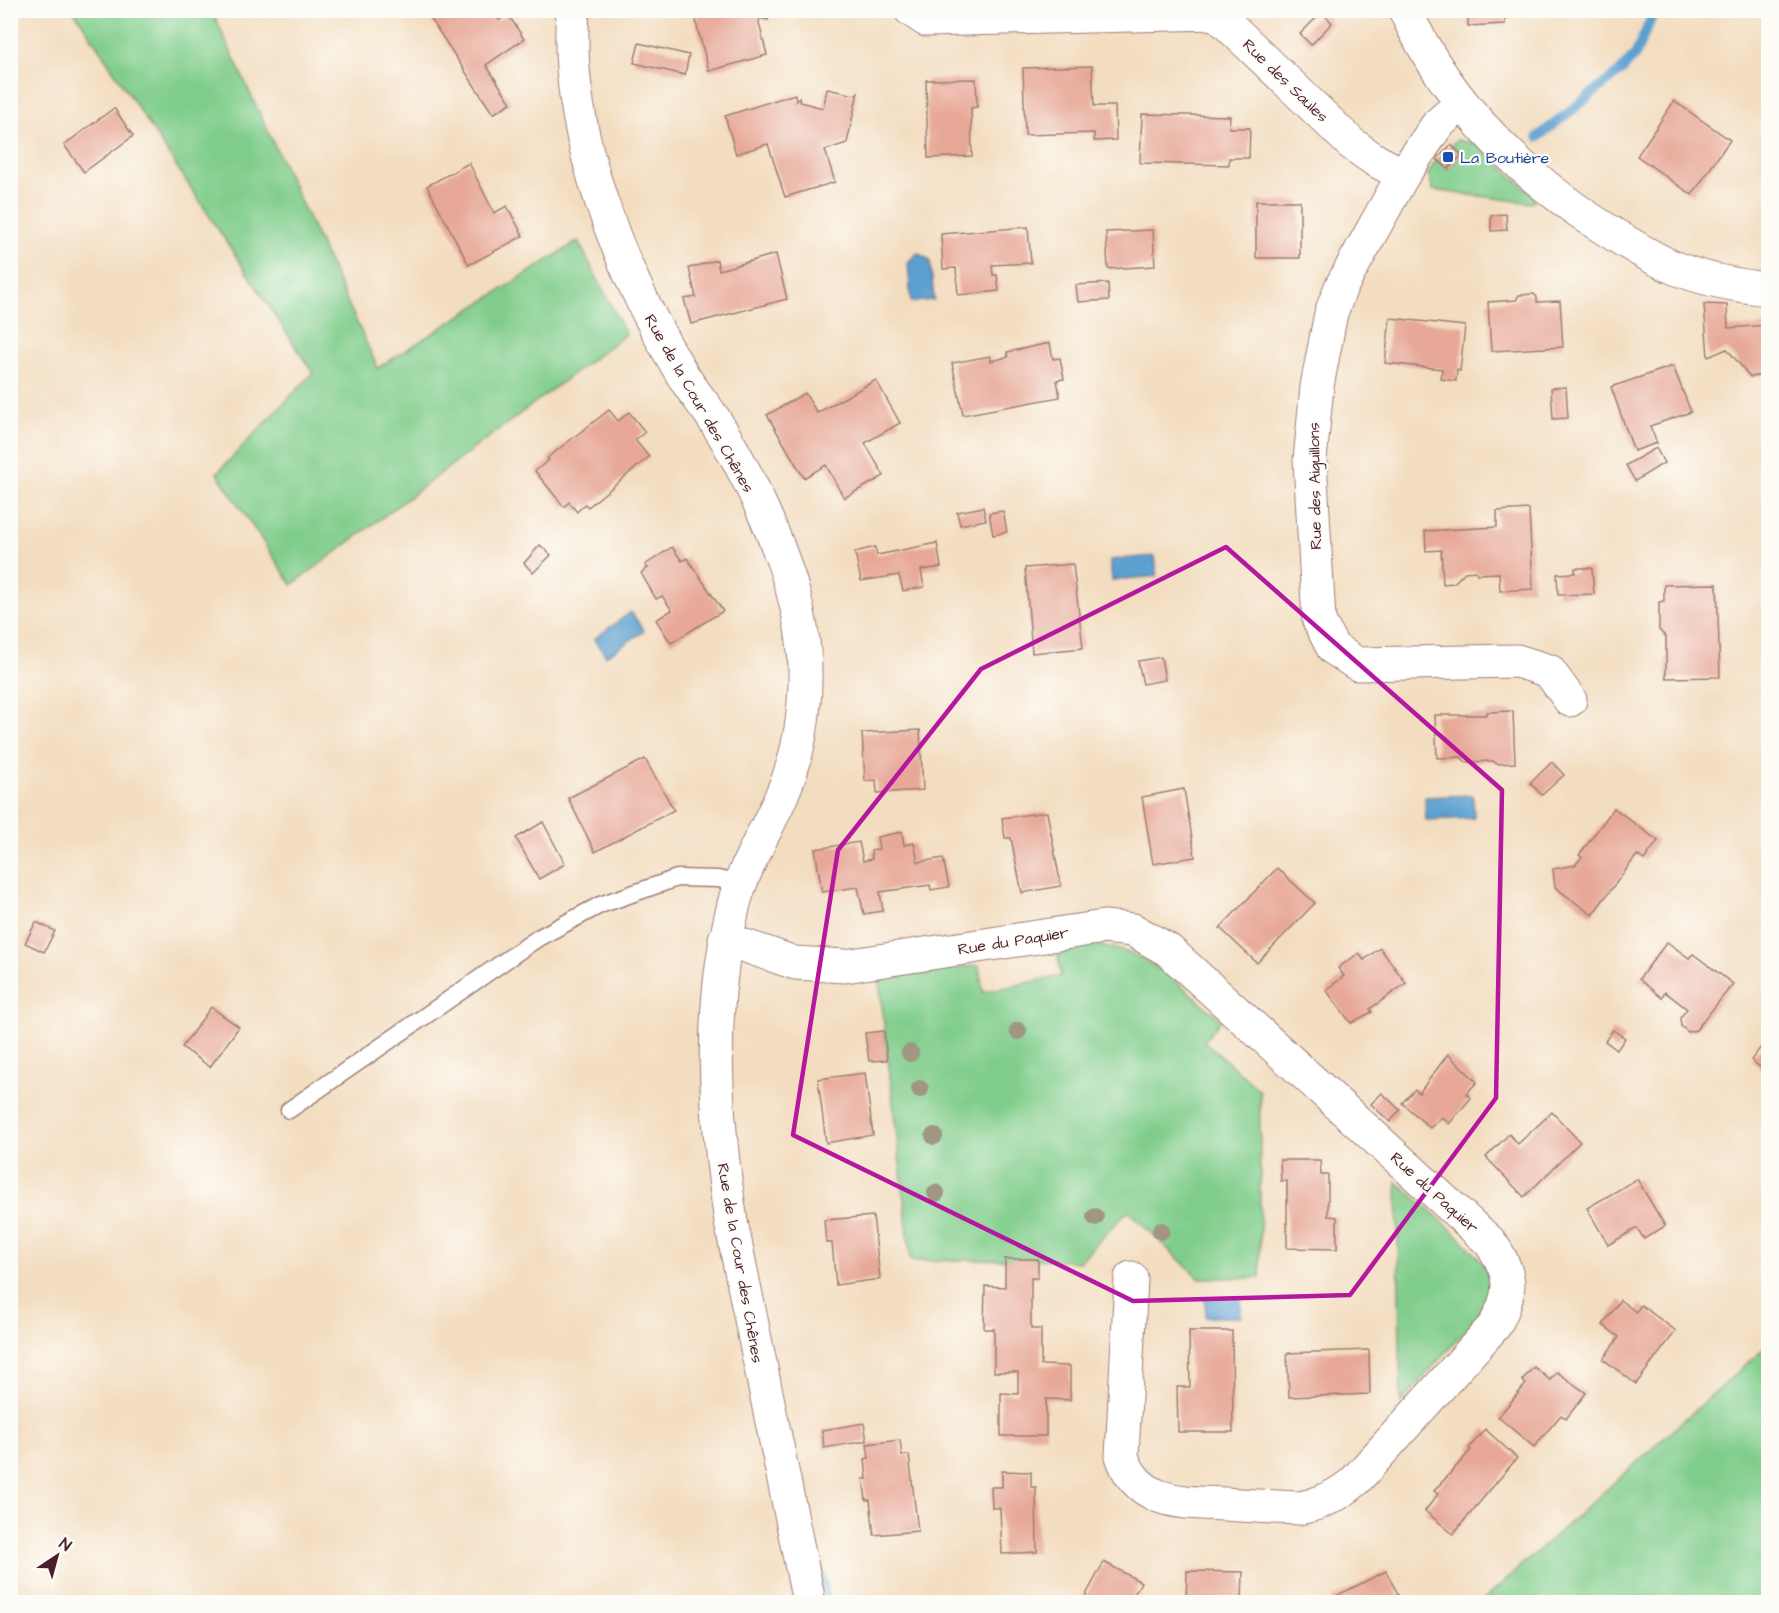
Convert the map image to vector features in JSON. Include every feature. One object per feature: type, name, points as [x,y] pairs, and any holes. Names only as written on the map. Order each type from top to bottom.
[{"type":"street","name":"Rue de la Cour des Chênes","points":[[573,10],[574,62],[587,146],[628,272],[659,335],[683,376],[712,417],[752,490],[776,542],[794,591],[802,632],[801,720],[785,789],[740,884],[725,939],[719,979],[716,1074],[723,1169],[749,1318],[810,1602]]},
{"type":"street","name":"Rue des Saules","points":[[911,10],[926,20],[1216,13],[1353,144],[1375,160],[1403,175]]},
{"type":"street","points":[[1405,10],[1437,69],[1461,104],[1522,167],[1593,222],[1681,271],[1709,280],[1768,289]]},
{"type":"street","name":"Rue des Aiguillons","points":[[1461,104],[1438,124],[1403,175],[1341,288],[1331,313],[1317,386],[1310,460],[1319,621],[1333,648],[1357,664],[1518,661],[1549,671],[1570,699]]},
{"type":"street","name":"Rue du Paquier","points":[[725,939],[795,963],[845,966],[1104,927],[1133,930],[1168,950],[1490,1242],[1502,1260],[1509,1280],[1508,1295],[1495,1325],[1355,1481],[1342,1492],[1319,1504],[1299,1509],[1170,1501],[1150,1493],[1127,1472],[1122,1456],[1131,1278]]},
{"type":"lane","points":[[289,1110],[538,938],[600,904],[677,878],[718,879],[740,884]]},
{"type":"highlighted area","points":[[1226,547],[1502,790],[1496,1098],[1350,1295],[1133,1301],[793,1135],[838,850],[981,669]]},
{"type":"green space","points":[[74,11],[212,11],[378,368],[578,241],[626,334],[292,585],[217,473],[313,373]]},
{"type":"green space","points":[[1457,140],[1477,144],[1536,198],[1532,203],[1433,190],[1428,174],[1437,159],[1448,169],[1462,155],[1451,145]]},
{"type":"green space","points":[[1087,945],[1127,952],[1160,969],[1190,993],[1221,1020],[1204,1041],[1260,1091],[1260,1278],[1199,1278],[1128,1211],[1079,1262],[1038,1259],[911,1261],[879,979],[979,965],[983,992],[1061,976],[1057,951]]},
{"type":"green space","points":[[1397,1182],[1462,1240],[1483,1264],[1489,1280],[1486,1298],[1476,1318],[1401,1403]]},
{"type":"green space","points":[[1768,1345],[1768,1602],[1481,1602]]},
{"type":"water","points":[[918,253],[930,260],[934,300],[911,302],[908,262]]},
{"type":"water","points":[[1155,556],[1157,576],[1112,580],[1110,560]]},
{"type":"water","points":[[631,612],[644,631],[606,656],[594,639]]},
{"type":"water","points":[[1473,795],[1474,818],[1426,820],[1425,797]]},
{"type":"water","points":[[1205,1298],[1241,1298],[1241,1317],[1206,1317]]},
{"type":"building","points":[[433,10],[493,10],[499,20],[508,14],[524,39],[486,65],[511,103],[493,114],[427,13]]},
{"type":"building","points":[[699,10],[770,10],[768,20],[760,18],[759,23],[767,55],[709,71],[696,23]]},
{"type":"building","points":[[1468,10],[1505,10],[1505,24],[1468,26]]},
{"type":"building","points":[[1322,12],[1332,23],[1311,45],[1300,34]]},
{"type":"building","points":[[639,43],[689,55],[685,75],[634,63]]},
{"type":"building","points":[[1092,66],[1094,106],[1115,106],[1116,140],[1094,141],[1094,133],[1025,135],[1023,68]]},
{"type":"building","points":[[976,79],[977,107],[971,108],[972,156],[928,158],[926,80]]},
{"type":"building","points":[[827,89],[855,95],[858,92],[847,143],[825,150],[835,182],[785,197],[768,144],[736,154],[725,116],[795,94],[796,101],[799,97],[800,102],[823,108]]},
{"type":"building","points":[[1674,101],[1730,140],[1692,195],[1637,156]]},
{"type":"building","points":[[114,108],[133,136],[84,172],[64,145]]},
{"type":"building","points":[[1142,114],[1230,116],[1229,128],[1250,128],[1249,158],[1229,158],[1229,165],[1140,163]]},
{"type":"building","points":[[1451,145],[1462,155],[1448,169],[1437,159]]},
{"type":"building","points":[[469,163],[494,213],[507,206],[523,236],[469,265],[427,186]]},
{"type":"building","points":[[1256,201],[1300,201],[1300,258],[1256,258]]},
{"type":"building","points":[[1506,214],[1507,230],[1491,231],[1491,215]]},
{"type":"building","points":[[1028,227],[1031,263],[992,265],[993,275],[997,275],[999,291],[958,295],[956,268],[943,269],[941,234]]},
{"type":"building","points":[[1153,230],[1155,266],[1108,269],[1106,232]]},
{"type":"building","points":[[776,254],[787,299],[691,324],[684,299],[696,297],[689,268],[717,260],[719,270]]},
{"type":"building","points":[[1108,283],[1109,300],[1078,302],[1076,285]]},
{"type":"building","points":[[1534,294],[1537,302],[1560,301],[1563,347],[1491,351],[1488,302],[1516,300],[1519,295]]},
{"type":"building","points":[[1704,304],[1727,305],[1728,328],[1768,325],[1768,374],[1750,377],[1727,349],[1708,357]]},
{"type":"building","points":[[1390,318],[1465,326],[1460,371],[1457,370],[1456,381],[1441,379],[1442,369],[1385,363]]},
{"type":"building","points":[[1050,343],[1053,359],[1060,358],[1064,379],[1057,380],[1060,397],[963,415],[952,363],[990,356],[991,361],[1008,357],[1007,352]]},
{"type":"building","points":[[1673,366],[1691,412],[1650,426],[1657,443],[1634,451],[1611,387]]},
{"type":"building","points":[[876,380],[900,423],[865,443],[884,476],[844,498],[826,465],[804,478],[767,415],[805,393],[817,413]]},
{"type":"building","points":[[1566,387],[1568,418],[1553,419],[1551,388]]},
{"type":"building","points":[[609,410],[618,421],[629,412],[645,432],[635,440],[649,457],[588,507],[585,504],[577,512],[569,502],[564,507],[535,471],[549,460],[547,458]]},
{"type":"building","points":[[1656,448],[1664,463],[1635,481],[1626,465]]},
{"type":"building","points":[[983,507],[986,520],[960,525],[957,512]]},
{"type":"building","points":[[1529,509],[1533,589],[1500,591],[1499,573],[1477,574],[1476,571],[1465,572],[1454,583],[1443,584],[1441,550],[1426,551],[1425,531],[1497,527],[1497,511]]},
{"type":"building","points":[[1003,511],[1007,532],[993,535],[989,513]]},
{"type":"building","points":[[937,543],[941,567],[921,570],[924,587],[903,591],[899,575],[861,581],[855,552],[875,547],[877,555]]},
{"type":"building","points":[[540,545],[551,555],[533,573],[524,563]]},
{"type":"building","points":[[672,547],[682,561],[687,558],[723,611],[671,643],[656,620],[672,610],[662,596],[656,599],[641,573],[648,568],[645,565]]},
{"type":"building","points":[[1073,564],[1083,648],[1032,653],[1025,568]]},
{"type":"building","points":[[1575,568],[1592,568],[1594,594],[1558,595],[1557,574],[1575,573]]},
{"type":"building","points":[[1717,584],[1720,677],[1666,678],[1666,637],[1659,630],[1659,602],[1664,601],[1664,585]]},
{"type":"building","points":[[1161,657],[1165,680],[1143,684],[1138,661]]},
{"type":"building","points":[[1513,711],[1515,763],[1466,762],[1461,757],[1437,758],[1435,715],[1487,715],[1487,712]]},
{"type":"building","points":[[920,730],[923,790],[877,793],[876,780],[865,781],[862,733]]},
{"type":"building","points":[[645,759],[674,810],[595,852],[568,798]]},
{"type":"building","points":[[1552,762],[1564,775],[1542,795],[1530,783]]},
{"type":"building","points":[[1184,789],[1195,857],[1153,864],[1142,797]]},
{"type":"building","points":[[1614,808],[1658,841],[1644,860],[1637,855],[1592,915],[1555,887],[1553,869],[1575,865],[1582,857],[1579,855]]},
{"type":"building","points":[[1047,812],[1061,886],[1022,893],[1011,838],[1005,838],[1002,818]]},
{"type":"building","points":[[543,822],[565,864],[539,879],[516,838]]},
{"type":"building","points":[[902,832],[904,845],[914,843],[918,862],[943,858],[949,887],[931,890],[930,885],[880,892],[883,911],[864,914],[858,887],[822,892],[815,849],[859,842],[863,861],[872,859],[871,851],[879,849],[877,837]]},
{"type":"building","points":[[1277,868],[1315,903],[1257,963],[1220,928]]},
{"type":"building","points":[[36,922],[55,931],[44,952],[25,943]]},
{"type":"building","points":[[1667,942],[1689,958],[1693,954],[1733,984],[1696,1030],[1688,1032],[1681,1026],[1680,1018],[1687,1009],[1665,992],[1662,998],[1639,979]]},
{"type":"building","points":[[1380,948],[1406,983],[1370,1009],[1372,1012],[1351,1023],[1326,990],[1344,976],[1338,968],[1359,953],[1364,960]]},
{"type":"building","points":[[211,1007],[239,1027],[210,1067],[182,1047]]},
{"type":"building","points":[[1613,1030],[1625,1038],[1617,1050],[1605,1041]]},
{"type":"building","points":[[884,1031],[887,1060],[869,1061],[865,1033]]},
{"type":"building","points":[[1768,1038],[1768,1070],[1766,1072],[1751,1060]]},
{"type":"building","points":[[1448,1054],[1477,1082],[1466,1094],[1471,1098],[1449,1124],[1442,1117],[1430,1128],[1402,1103],[1415,1089],[1419,1093]]},
{"type":"building","points":[[865,1073],[873,1135],[826,1143],[818,1079]]},
{"type":"building","points":[[1382,1093],[1400,1110],[1390,1122],[1371,1104]]},
{"type":"building","points":[[1552,1112],[1580,1142],[1524,1197],[1486,1157],[1509,1134],[1518,1144]]},
{"type":"building","points":[[1280,1160],[1320,1160],[1321,1175],[1328,1175],[1328,1216],[1337,1217],[1337,1249],[1287,1248],[1287,1181],[1281,1181]]},
{"type":"building","points":[[1637,1179],[1665,1226],[1644,1239],[1637,1228],[1608,1245],[1587,1208]]},
{"type":"building","points":[[873,1216],[880,1279],[836,1285],[832,1243],[826,1243],[824,1220]]},
{"type":"building","points":[[1005,1259],[1038,1259],[1038,1278],[1031,1278],[1031,1329],[1041,1329],[1041,1365],[1070,1366],[1070,1400],[1046,1399],[1046,1436],[1001,1436],[1001,1393],[1018,1394],[1018,1372],[994,1372],[994,1329],[984,1329],[985,1286],[1005,1287]]},
{"type":"building","points":[[1620,1300],[1636,1312],[1641,1305],[1676,1331],[1636,1384],[1603,1359],[1619,1337],[1603,1325]]},
{"type":"building","points":[[1189,1331],[1232,1331],[1233,1432],[1178,1432],[1177,1387],[1190,1387]]},
{"type":"building","points":[[1369,1350],[1370,1394],[1289,1397],[1287,1353]]},
{"type":"building","points":[[1534,1367],[1550,1380],[1557,1372],[1586,1393],[1566,1419],[1561,1415],[1534,1447],[1498,1417],[1526,1384],[1522,1380]]},
{"type":"building","points":[[864,1423],[867,1441],[824,1448],[822,1430]]},
{"type":"building","points":[[1485,1429],[1517,1458],[1453,1534],[1425,1511],[1438,1494],[1434,1491],[1471,1450],[1469,1448]]},
{"type":"building","points":[[900,1440],[902,1456],[909,1455],[918,1531],[874,1535],[870,1500],[866,1500],[863,1479],[867,1479],[865,1459],[869,1458],[867,1444]]},
{"type":"building","points":[[1002,1471],[1031,1472],[1031,1487],[1036,1487],[1037,1552],[1002,1554],[1000,1508],[992,1508],[991,1487],[1002,1487]]},
{"type":"building","points":[[1104,1562],[1141,1582],[1130,1602],[1082,1602]]},
{"type":"building","points":[[1187,1571],[1243,1572],[1242,1602],[1186,1602]]},
{"type":"building","points":[[1386,1571],[1402,1602],[1332,1602],[1330,1599]]},
{"type":"waterway","points":[[1538,137],[1623,69],[1635,55],[1655,10]]},
{"type":"waterway","points":[[819,1571],[827,1602]]},
{"type":"place","name":"La Boutière","points":[[1448,157]]}]
